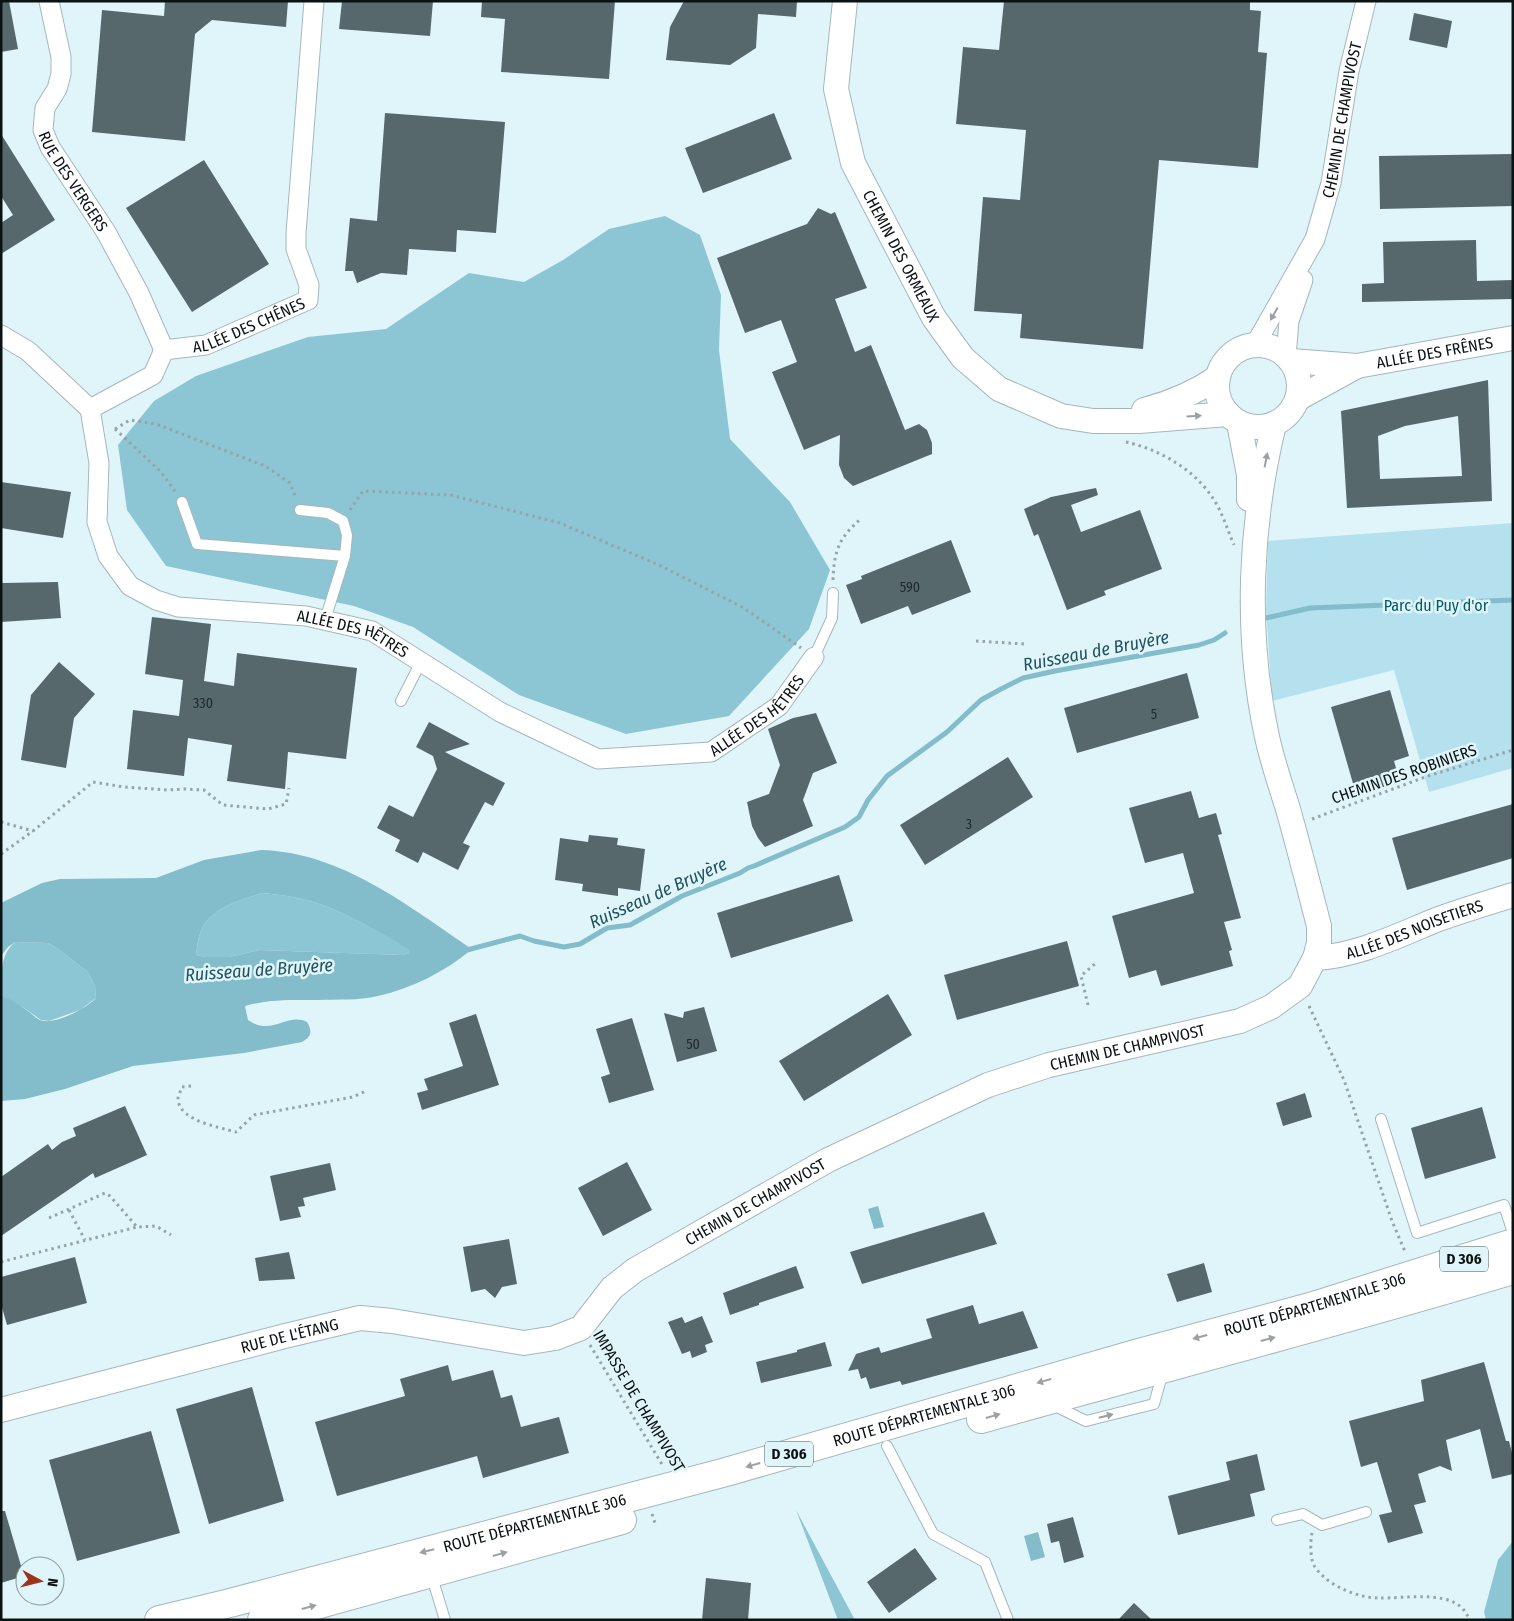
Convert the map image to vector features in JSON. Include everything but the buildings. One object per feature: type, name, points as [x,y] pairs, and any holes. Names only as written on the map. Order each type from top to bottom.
[{"type":"main road","name":"ROUTE DÉPARTEMENTALE 306","points":[[159,1620],[675,1486],[1131,1356],[1310,1308],[1513,1243]]},
{"type":"main road","name":"ROUTE DÉPARTEMENTALE 306","points":[[262,1620],[1164,1367],[1423,1297],[1513,1270]]},
{"type":"street","name":"RUE DES VERGERS","points":[[49,1],[61,57],[61,74],[57,88],[45,108],[43,130],[50,147],[106,232],[139,293],[164,350]]},
{"type":"street","name":"ALLÉE DES CHÊNES","points":[[164,350],[206,345],[308,300],[309,285],[296,249],[296,233],[314,1]]},
{"type":"street","name":"CHEMIN DES ORMEAUX","points":[[845,1],[836,89],[853,163],[934,318],[963,358],[1000,389],[1062,416],[1093,421],[1233,418]]},
{"type":"street","name":"CHEMIN DE CHAMPIVOST","points":[[1288,359],[1289,321],[1308,267],[1331,183],[1349,71],[1366,1]]},
{"type":"street","name":"CHEMIN DE CHAMPIVOST","points":[[1255,345],[1315,239]]},
{"type":"street","points":[[1,335],[28,351],[90,409],[153,375],[164,350]]},
{"type":"street","name":"ALLÉE DES FRÊNES","points":[[1288,359],[1358,366],[1513,338]]},
{"type":"street","points":[[1255,345],[1277,350],[1288,359],[1297,373],[1299,386],[1297,399],[1292,410],[1284,418],[1274,424],[1256,427],[1233,418],[1220,403],[1217,390],[1218,377],[1223,364],[1231,355],[1242,348],[1255,345]]},
{"type":"street","name":"ALLÉE DES FRÊNES","points":[[1297,399],[1358,366]]},
{"type":"street","name":"CHEMIN DES ORMEAUX","points":[[1093,421],[1162,405],[1200,390],[1218,377]]},
{"type":"street","name":"ALLÉE DES HÊTRES","points":[[90,409],[99,463],[97,522],[108,556],[130,586],[156,600],[178,606],[306,616],[372,631],[500,712],[598,759],[710,752],[779,706],[814,656]]},
{"type":"street","name":"CHEMIN DE CHAMPIVOST","points":[[581,1328],[612,1288],[635,1270],[828,1160],[988,1085],[1049,1064],[1240,1022],[1271,1007],[1300,986],[1315,958],[1319,943],[1319,926],[1267,734],[1258,686],[1245,556],[1249,532],[1249,475],[1233,418]]},
{"type":"street","name":"CHEMIN DE CHAMPIVOST","points":[[1245,556],[1274,424]]},
{"type":"street","name":"ALLÉE DES NOISETIERS","points":[[1315,958],[1357,951],[1455,913],[1513,895]]},
{"type":"street","name":"RUE DE L'ÉTANG","points":[[1,1410],[360,1318],[392,1321],[524,1343],[555,1338],[581,1328]]},
{"type":"lane","points":[[182,502],[197,544],[345,556]]},
{"type":"lane","points":[[300,510],[328,513],[343,521],[347,535],[345,556],[325,620]]},
{"type":"lane","points":[[814,656],[832,618],[833,594]]},
{"type":"lane","points":[[401,701],[421,662]]},
{"type":"lane","points":[[1381,1120],[1417,1233],[1504,1205],[1513,1233]]},
{"type":"lane","points":[[887,1446],[933,1534],[985,1562],[1008,1620]]},
{"type":"lane","points":[[1277,1520],[1303,1514],[1322,1525],[1366,1512]]},
{"type":"lane","points":[[431,1573],[445,1620]]},
{"type":"path","points":[[90,409],[116,429],[160,471],[182,502]]},
{"type":"path","points":[[116,429],[130,420],[156,424],[265,466],[290,483],[300,510]]},
{"type":"path","points":[[1125,442],[1154,451],[1181,466],[1199,481],[1216,503],[1245,556]]},
{"type":"path","points":[[343,521],[363,490],[451,495],[560,523],[659,565],[744,608],[814,656]]},
{"type":"path","points":[[833,594],[834,570],[838,547],[847,530],[862,518]]},
{"type":"path","points":[[976,641],[1024,644]]},
{"type":"path","name":"CHEMIN DES ROBINIERS","points":[[1304,821],[1325,815],[1428,776],[1513,750]]},
{"type":"path","points":[[1,854],[33,831],[93,782],[124,787],[204,790],[223,805],[268,809],[286,804],[289,788]]},
{"type":"path","points":[[1,822],[33,831]]},
{"type":"path","points":[[1088,1005],[1081,976],[1097,962]]},
{"type":"path","points":[[1309,1006],[1344,1080],[1392,1221],[1415,1274]]},
{"type":"path","points":[[191,1086],[182,1087],[178,1098],[181,1109],[189,1116],[206,1124],[236,1132],[254,1114],[353,1096],[366,1091]]},
{"type":"path","points":[[49,1218],[105,1193],[110,1196],[137,1227],[140,1227]]},
{"type":"path","points":[[68,1210],[85,1240]]},
{"type":"path","points":[[1,1262],[140,1227],[156,1226],[171,1235]]},
{"type":"path","name":"IMPASSE DE CHAMPIVOST","points":[[581,1328],[675,1486]]},
{"type":"path","points":[[1314,1520],[1310,1540],[1313,1565],[1325,1578],[1350,1592],[1377,1598],[1429,1597],[1453,1601],[1467,1614],[1469,1620]]},
{"type":"green space","name":"Parc du Puy d'or","points":[[1513,523],[1513,768],[1429,792],[1394,670],[1272,701],[1266,609],[1268,541]]},
{"type":"shaded area","points":[[665,216],[700,235],[721,295],[719,350],[730,439],[790,502],[830,570],[809,629],[729,716],[626,734],[519,695],[413,627],[354,606],[166,566],[127,510],[118,445],[154,401],[196,376],[308,337],[386,329],[469,273],[524,282],[563,260],[609,229]]},
{"type":"shaded area","points":[[262,893],[289,896],[339,912],[411,950],[410,953],[402,955],[259,950],[229,957],[196,955],[201,931],[211,916],[227,906]]},
{"type":"shaded area","points":[[15,942],[48,943],[58,949],[88,972],[95,986],[96,998],[80,1010],[49,1021],[41,1020],[1,995],[2,966],[6,953]]},
{"type":"shaded area","points":[[796,1510],[855,1620],[838,1620]]},
{"type":"shaded area","points":[[1513,1541],[1513,1620],[1486,1620],[1484,1612],[1498,1560]]},
{"type":"water","points":[[261,850],[290,853],[319,860],[346,871],[398,899],[472,949],[451,965],[428,978],[391,993],[370,998],[272,1001],[245,1006],[248,1020],[257,1025],[265,1026],[293,1020],[307,1022],[310,1034],[302,1042],[244,1053],[133,1066],[65,1089],[25,1099],[1,1101],[1,995],[38,1019],[46,1021],[70,1015],[96,998],[95,986],[88,972],[48,943],[15,942],[1,956],[1,903],[42,883],[60,879],[156,878],[204,860]],"holes":[[[262,893],[289,896],[339,912],[410,950],[410,953],[402,955],[259,950],[229,957],[196,955],[201,931],[211,916],[235,902]]]},
{"type":"water","points":[[878,1206],[884,1227],[874,1229],[868,1209]]},
{"type":"water","points":[[1038,1532],[1045,1557],[1031,1561],[1024,1536]]},
{"type":"waterway","name":"Ruisseau de Bruyère","points":[[1266,618],[1310,608],[1513,600]]},
{"type":"waterway","name":"Ruisseau de Bruyère","points":[[467,950],[520,936],[564,947],[580,944],[607,928],[630,925],[682,896],[845,827],[859,817],[868,800],[887,776],[947,732],[981,700],[1023,678],[1199,645],[1214,640],[1225,633]]}]
